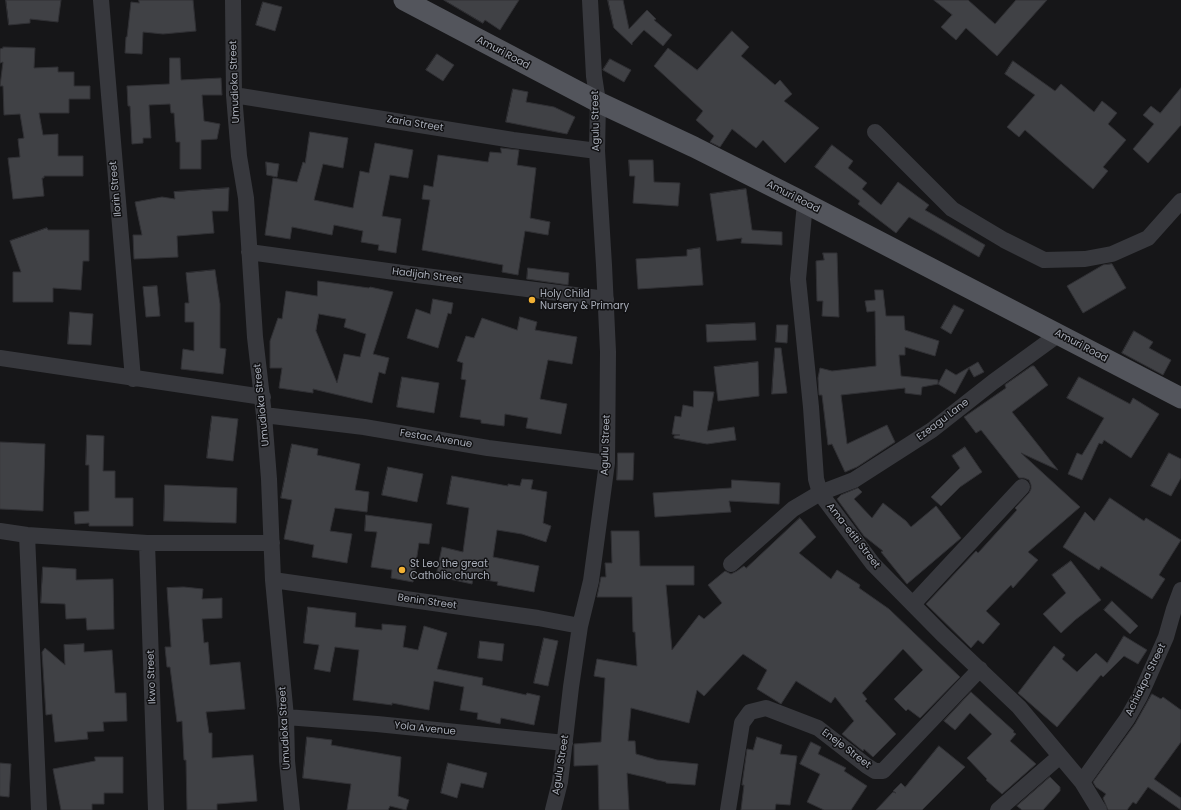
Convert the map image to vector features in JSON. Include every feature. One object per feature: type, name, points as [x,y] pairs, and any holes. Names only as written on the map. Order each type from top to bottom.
[{"type":"main road","name":"Amuri Road","points":[[404,0],[598,102],[690,145],[805,203],[1181,398]]},
{"type":"street","name":"Ilorin Street","points":[[101,0],[133,379]]},
{"type":"street","name":"Umudioka Street","points":[[233,0],[234,95],[239,156],[246,198],[255,337],[263,397],[269,479],[273,580],[286,717],[287,761],[292,810]]},
{"type":"street","name":"Agulu Street","points":[[553,810],[560,782],[571,687],[580,626],[591,581],[607,463],[608,352],[596,151],[598,102],[594,76],[590,0]]},
{"type":"street","name":"Zaria Street","points":[[234,95],[513,140],[596,151]]},
{"type":"street","points":[[875,132],[952,209],[1004,240],[1044,260],[1085,259],[1112,254],[1148,238],[1181,201]]},
{"type":"street","name":"Ama-etiti Street","points":[[805,203],[798,279],[808,372],[816,479],[820,493],[873,564],[1019,707],[1082,782],[1099,810]]},
{"type":"street","name":"Hadijah Street","points":[[249,252],[418,276],[606,299]]},
{"type":"street","name":"Ezeagu Lane","points":[[731,564],[793,509],[820,493],[854,480],[932,430],[993,382],[1060,334]]},
{"type":"street","points":[[0,358],[133,379],[263,397]]},
{"type":"street","name":"Festac Avenue","points":[[264,415],[364,427],[488,448],[607,463]]},
{"type":"street","points":[[913,604],[1022,487]]},
{"type":"street","points":[[0,531],[27,535],[147,543],[272,543]]},
{"type":"street","points":[[27,535],[39,810]]},
{"type":"street","name":"Ikwo Street","points":[[147,543],[156,810]]},
{"type":"street","name":"Benin Street","points":[[273,580],[538,618],[580,626]]},
{"type":"street","name":"Achiakpa Street","points":[[1082,782],[1127,719],[1140,696],[1166,637],[1181,590]]},
{"type":"street","name":"Eneje Street","points":[[728,810],[742,723],[750,712],[766,708],[818,728],[867,766],[875,771],[883,771],[980,669]]},
{"type":"street","name":"Yola Avenue","points":[[286,717],[377,724],[565,743]]},
{"type":"street","points":[[998,810],[1060,756]]},
{"type":"building","points":[[6,0],[61,0],[58,22],[30,19],[30,23],[9,25]]},
{"type":"building","points":[[139,0],[193,0],[196,31],[163,34],[143,32],[142,54],[125,53],[131,2],[139,3]]},
{"type":"building","points":[[444,0],[519,0],[500,30],[485,20],[483,23]]},
{"type":"building","points":[[608,0],[623,0],[629,29],[647,10],[656,19],[654,20],[672,35],[663,46],[644,30],[632,43],[632,45],[614,28]]},
{"type":"building","points":[[934,0],[968,0],[995,24],[1016,0],[1047,0],[997,56],[966,28],[956,40],[941,27],[952,15]]},
{"type":"building","points":[[263,2],[282,7],[275,31],[256,25]]},
{"type":"building","points":[[732,31],[749,47],[741,56],[775,85],[780,80],[792,94],[784,101],[819,128],[785,163],[763,140],[756,148],[732,129],[720,147],[710,142],[714,136],[696,120],[703,111],[654,66],[668,48],[697,70]]},
{"type":"building","points":[[3,47],[35,48],[34,68],[58,67],[58,72],[74,72],[74,86],[90,86],[90,99],[69,99],[69,113],[39,113],[43,135],[58,134],[58,156],[83,156],[83,176],[44,176],[44,178],[42,178],[44,196],[13,199],[8,158],[20,157],[18,139],[24,138],[20,114],[4,115],[3,86],[0,86],[3,62],[0,63],[0,49]]},
{"type":"building","points":[[437,54],[454,65],[443,81],[426,70]]},
{"type":"building","points":[[170,58],[180,58],[181,80],[221,78],[222,95],[202,95],[204,121],[220,124],[217,139],[201,140],[201,169],[180,169],[180,142],[176,142],[174,113],[171,113],[170,104],[149,105],[151,138],[143,138],[143,143],[132,144],[130,106],[128,106],[127,86],[169,84]]},
{"type":"building","points":[[610,59],[631,70],[624,82],[603,70]]},
{"type":"building","points":[[1013,61],[1055,91],[1061,84],[1094,112],[1102,101],[1117,113],[1108,124],[1126,140],[1103,167],[1108,171],[1093,189],[1025,130],[1019,137],[1007,127],[1035,95],[1005,74]]},
{"type":"building","points":[[1181,88],[1181,125],[1148,163],[1133,149],[1154,124],[1143,115],[1151,106],[1160,113]]},
{"type":"building","points":[[513,89],[528,92],[526,102],[554,107],[575,117],[567,134],[506,122]]},
{"type":"building","points":[[310,132],[348,138],[343,168],[323,164],[314,200],[353,208],[360,171],[369,173],[375,143],[413,150],[408,178],[390,175],[382,216],[401,219],[396,253],[378,250],[379,245],[361,242],[363,231],[334,225],[332,235],[292,227],[290,239],[265,235],[273,178],[297,182],[303,162],[305,163]]},
{"type":"building","points":[[832,145],[853,161],[848,168],[867,183],[862,189],[881,205],[898,182],[929,205],[925,210],[985,245],[979,257],[909,217],[896,233],[858,204],[860,201],[815,167]]},
{"type":"building","points":[[501,148],[519,150],[517,165],[536,168],[530,218],[550,222],[548,235],[525,231],[518,275],[502,272],[503,265],[422,250],[430,200],[422,199],[424,185],[433,187],[438,155],[488,162],[490,152],[501,153]]},
{"type":"building","points":[[629,160],[653,160],[654,182],[680,183],[678,206],[633,203],[635,176],[630,176]]},
{"type":"building","points":[[266,162],[279,164],[277,177],[267,175]]},
{"type":"building","points":[[229,188],[228,211],[212,211],[214,233],[177,236],[178,257],[134,259],[133,235],[142,235],[135,202],[162,197],[175,199],[174,192]]},
{"type":"building","points":[[746,189],[752,230],[782,232],[782,245],[741,243],[742,238],[717,241],[710,194]]},
{"type":"building","points":[[47,228],[48,230],[89,230],[89,261],[83,261],[81,290],[53,288],[53,302],[13,302],[13,272],[21,272],[10,241]]},
{"type":"building","points":[[700,248],[703,285],[638,289],[636,259],[687,256],[687,250]]},
{"type":"building","points":[[823,253],[837,253],[839,317],[822,316],[823,301],[817,301],[816,261],[824,260]]},
{"type":"building","points":[[1112,264],[1126,288],[1083,313],[1067,286],[1103,265]]},
{"type":"building","points":[[528,268],[569,273],[568,285],[527,279]]},
{"type":"building","points":[[215,270],[220,304],[220,348],[226,349],[223,374],[181,369],[183,349],[194,351],[194,322],[185,322],[185,303],[189,303],[186,273]]},
{"type":"building","points":[[318,281],[370,287],[393,292],[373,354],[389,358],[385,374],[379,372],[372,403],[313,389],[313,393],[279,388],[282,368],[270,368],[270,341],[278,318],[282,319],[286,291],[317,296]],"holes":[[[319,314],[346,319],[344,327],[366,334],[360,357],[344,354],[337,383],[316,331]]]},
{"type":"building","points":[[157,286],[160,316],[146,317],[143,287]]},
{"type":"building","points":[[875,290],[883,290],[886,316],[904,316],[905,330],[939,341],[935,356],[905,347],[905,355],[899,355],[901,376],[938,380],[938,384],[922,387],[921,395],[905,393],[905,388],[841,395],[847,444],[887,425],[895,442],[857,467],[845,472],[832,444],[828,445],[822,395],[819,395],[818,378],[820,368],[832,371],[876,366],[875,311],[867,312],[865,301],[875,300]]},
{"type":"building","points":[[433,299],[453,303],[451,314],[448,313],[438,348],[407,338],[416,309],[430,314]]},
{"type":"building","points":[[954,305],[964,310],[951,334],[941,328]]},
{"type":"building","points":[[70,312],[93,314],[91,345],[68,344]]},
{"type":"building","points":[[520,317],[537,322],[535,330],[577,337],[572,364],[548,360],[540,399],[567,404],[561,434],[526,428],[528,418],[505,414],[504,426],[481,423],[481,420],[460,417],[466,380],[461,379],[463,363],[457,361],[466,336],[474,338],[482,318],[517,330]]},
{"type":"building","points":[[755,323],[756,340],[707,342],[706,325]]},
{"type":"building","points":[[777,325],[788,325],[787,343],[776,342]]},
{"type":"building","points":[[1134,331],[1153,342],[1149,348],[1171,360],[1163,375],[1122,353]]},
{"type":"building","points":[[775,348],[781,348],[787,393],[772,394]]},
{"type":"building","points":[[758,362],[759,396],[718,401],[714,367]]},
{"type":"building","points":[[978,362],[984,372],[974,377],[969,368],[955,394],[938,384],[946,369],[956,375]]},
{"type":"building","points":[[1034,366],[1048,385],[1012,412],[1058,470],[1021,453],[1080,507],[1028,552],[1038,560],[1013,588],[1011,585],[986,611],[1000,624],[983,644],[978,640],[971,648],[926,604],[976,551],[978,553],[1017,510],[1015,508],[1029,493],[1031,485],[1029,480],[1019,478],[981,430],[976,433],[964,417],[1006,388],[1005,385]]},
{"type":"building","points":[[402,377],[439,383],[434,413],[397,407]]},
{"type":"building","points":[[1079,377],[1130,404],[1133,398],[1159,414],[1131,458],[1104,440],[1102,444],[1099,443],[1082,480],[1068,474],[1077,453],[1082,455],[1104,418],[1067,398]]},
{"type":"building","points":[[694,391],[714,392],[707,431],[734,427],[736,440],[707,444],[674,438],[674,436],[680,435],[672,434],[675,416],[681,417],[683,405],[693,407]]},
{"type":"building","points":[[212,416],[238,419],[233,461],[207,458]]},
{"type":"building","points":[[87,435],[104,436],[103,471],[115,471],[115,498],[133,498],[133,526],[89,526],[89,523],[75,524],[74,512],[89,511],[89,465],[86,465]]},
{"type":"building","points":[[0,442],[45,444],[43,511],[0,509]]},
{"type":"building","points":[[292,444],[318,449],[317,455],[360,464],[355,490],[369,492],[367,512],[335,508],[330,531],[352,534],[347,563],[312,557],[314,545],[284,539],[292,500],[281,498]]},
{"type":"building","points":[[965,447],[982,472],[960,487],[941,506],[931,497],[960,468],[952,456]]},
{"type":"building","points":[[618,453],[634,453],[633,480],[617,480]]},
{"type":"building","points":[[1169,453],[1181,459],[1181,478],[1171,496],[1151,486]]},
{"type":"building","points":[[388,467],[423,474],[417,502],[382,495]]},
{"type":"building","points":[[452,476],[508,486],[508,484],[520,486],[522,479],[533,480],[531,489],[547,492],[543,523],[551,526],[546,542],[522,534],[497,530],[493,557],[539,566],[534,592],[497,585],[498,582],[473,578],[472,584],[436,576],[442,547],[463,552],[469,508],[447,504]]},
{"type":"building","points":[[732,480],[780,483],[779,504],[729,501],[731,512],[655,517],[653,493],[731,488]]},
{"type":"building","points":[[165,485],[237,488],[236,523],[164,521]]},
{"type":"building","points":[[858,488],[862,492],[854,499],[872,518],[883,503],[906,521],[911,527],[936,506],[961,538],[907,584],[881,552],[883,551],[864,536],[837,499],[841,495]]},
{"type":"building","points":[[1110,498],[1144,521],[1146,518],[1181,540],[1159,575],[1165,579],[1152,599],[1101,566],[1099,570],[1063,547],[1085,512],[1094,521]]},
{"type":"building","points":[[366,515],[432,524],[429,544],[419,543],[413,582],[391,578],[392,570],[371,567],[377,532],[365,531]]},
{"type":"building","points":[[800,518],[816,537],[799,553],[831,579],[837,570],[860,585],[859,588],[889,609],[960,677],[920,718],[908,709],[906,711],[894,699],[923,670],[903,649],[862,693],[867,699],[865,701],[896,734],[873,757],[842,734],[854,721],[835,697],[831,703],[796,681],[781,704],[757,689],[767,670],[743,654],[704,696],[697,690],[689,723],[631,708],[628,741],[635,741],[636,754],[657,760],[698,764],[695,785],[666,783],[627,773],[629,810],[599,810],[598,765],[574,766],[574,744],[601,742],[605,678],[594,676],[597,659],[637,666],[635,632],[633,632],[632,597],[597,597],[601,577],[606,577],[605,563],[612,563],[611,531],[639,531],[640,566],[694,566],[694,585],[666,585],[672,650],[699,615],[704,619],[722,603],[708,585],[725,571],[731,574],[744,566],[746,568]]},
{"type":"building","points":[[1071,561],[1101,600],[1061,633],[1043,614],[1066,593],[1052,575]]},
{"type":"building","points":[[43,567],[76,569],[76,580],[113,579],[114,629],[87,630],[86,618],[66,619],[65,604],[41,603]]},
{"type":"building","points":[[184,587],[203,589],[202,599],[222,598],[222,618],[202,619],[204,643],[208,642],[210,665],[240,662],[245,709],[206,712],[209,733],[212,733],[212,758],[253,755],[257,801],[217,804],[217,810],[187,810],[186,760],[184,760],[182,721],[177,722],[170,667],[167,667],[165,647],[171,647],[167,588]]},
{"type":"building","points":[[1112,601],[1138,626],[1130,634],[1104,610]]},
{"type":"building","points":[[308,607],[356,613],[355,627],[382,630],[382,624],[406,626],[403,647],[418,650],[424,626],[447,633],[437,669],[483,678],[482,685],[526,695],[527,693],[540,696],[534,725],[501,718],[500,724],[477,719],[478,713],[460,710],[464,687],[434,681],[429,710],[392,703],[392,705],[353,700],[359,650],[335,647],[330,672],[314,669],[319,645],[304,643]]},
{"type":"building","points":[[1124,636],[1147,650],[1138,664],[1124,656],[1103,677],[1101,675],[1057,727],[1018,693],[1054,646],[1065,655],[1062,659],[1077,672],[1096,653],[1107,663]]},
{"type":"building","points":[[544,638],[558,641],[548,686],[534,683]]},
{"type":"building","points":[[480,641],[504,644],[502,661],[478,658]]},
{"type":"building","points":[[84,644],[84,652],[112,650],[115,693],[126,693],[127,721],[103,722],[104,731],[87,732],[88,739],[55,742],[52,714],[46,715],[42,652],[45,648],[65,665],[64,645]]},
{"type":"building","points":[[971,692],[1014,731],[1013,732],[1016,734],[1010,741],[1036,764],[1002,794],[986,780],[987,779],[967,758],[992,734],[970,713],[955,730],[944,721]]},
{"type":"building","points":[[1152,694],[1161,699],[1163,697],[1181,710],[1181,742],[1154,779],[1181,798],[1181,810],[1148,787],[1136,804],[1133,802],[1127,810],[1108,810],[1103,798],[1106,794],[1096,787],[1093,782],[1135,724]]},
{"type":"building","points":[[307,737],[332,740],[331,745],[401,757],[398,796],[409,800],[406,810],[390,806],[388,810],[347,810],[351,784],[303,778]]},
{"type":"building","points":[[757,737],[782,745],[780,754],[797,756],[790,805],[776,804],[775,810],[741,810],[744,785],[742,785],[747,749],[753,750]]},
{"type":"building","points":[[811,742],[821,747],[818,754],[846,768],[844,771],[867,786],[851,810],[824,810],[807,802],[820,774],[800,764]]},
{"type":"building","points":[[939,746],[965,767],[922,810],[876,810],[893,792],[896,793],[893,791],[901,783],[905,787]]},
{"type":"building","points":[[95,757],[123,757],[123,793],[104,793],[104,804],[92,804],[92,810],[61,810],[53,769],[95,761]]},
{"type":"building","points":[[0,763],[11,764],[9,797],[0,796]]},
{"type":"building","points":[[448,763],[487,773],[483,788],[461,783],[457,798],[441,793]]},
{"type":"building","points":[[1050,777],[1060,787],[1060,791],[1043,810],[1022,810],[1017,806]]},
{"type":"place","name":"Holy Child Nursery & Primary","points":[[532,300]]},
{"type":"place","name":"St Leo the great Catholic church","points":[[402,570]]}]
